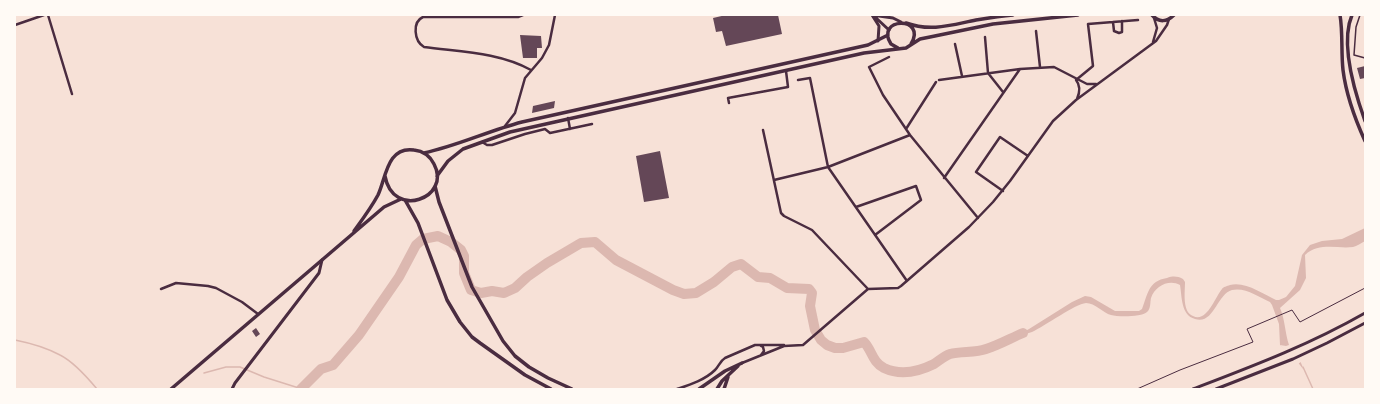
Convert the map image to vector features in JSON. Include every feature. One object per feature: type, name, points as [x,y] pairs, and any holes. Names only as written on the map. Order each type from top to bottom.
[{"type":"main road","points":[[872,15],[894,18],[912,28],[914,39],[909,46]]},
{"type":"main road","points":[[872,15],[888,32],[891,44],[899,48]]},
{"type":"main road","points":[[872,15],[879,26],[878,41]]},
{"type":"main road","points":[[350,236],[378,196],[389,163],[398,153],[412,150],[424,153],[445,149],[505,126],[868,45],[878,41],[893,25],[903,23],[917,27],[937,28],[979,19],[1013,15]]},
{"type":"main road","points":[[572,389],[538,373],[515,356],[503,341],[483,308],[467,276],[436,194],[435,186],[437,176],[448,161],[463,149],[510,132],[568,118],[866,52],[906,48],[930,36],[993,24],[1078,15]]},
{"type":"main road","points":[[1340,15],[1346,84],[1353,112],[1365,141]]},
{"type":"main road","points":[[1352,15],[1349,24],[1348,38],[1350,68],[1360,109],[1365,121]]},
{"type":"main road","points":[[1153,16],[1162,21],[1173,17]]},
{"type":"main road","points":[[424,153],[433,163],[437,176]]},
{"type":"main road","points":[[385,176],[390,190],[403,200],[412,210],[447,300],[460,322],[472,337],[480,343],[526,375],[551,389]]},
{"type":"main road","points":[[171,389],[384,207],[403,200],[411,201],[422,198],[428,195],[435,186]]},
{"type":"main road","points":[[232,389],[319,273],[323,258]]},
{"type":"main road","points":[[1193,389],[1294,350],[1337,329],[1365,313]]},
{"type":"main road","points":[[1216,389],[1293,359],[1365,323]]},
{"type":"main road","points":[[717,389],[742,363]]},
{"type":"main road","points":[[699,389],[725,371],[742,363]]},
{"type":"main road","points":[[724,389],[728,376]]},
{"type":"street","points":[[15,24],[44,15]]},
{"type":"street","points":[[48,15],[72,94]]},
{"type":"street","points":[[523,15],[518,17],[423,16],[416,23],[417,38],[420,44],[424,47],[494,56],[531,70]]},
{"type":"street","points":[[505,126],[515,113],[525,78],[542,58],[549,45],[555,15]]},
{"type":"street","points":[[1360,15],[1356,27],[1354,55],[1365,58]]},
{"type":"street","points":[[1152,44],[1157,28],[1153,16]]},
{"type":"street","points":[[677,389],[692,384],[714,371],[722,359],[755,346],[803,345],[868,289],[898,288],[978,218],[1003,191],[1053,121],[1076,100],[1152,44],[1160,36],[1173,17]]},
{"type":"street","points":[[1076,80],[1093,66],[1088,24],[1138,20]]},
{"type":"street","points":[[1113,22],[1114,31],[1119,33],[1123,30],[1122,21]]},
{"type":"street","points":[[1036,31],[1040,67]]},
{"type":"street","points":[[985,37],[988,73],[1003,92]]},
{"type":"street","points":[[955,44],[962,76]]},
{"type":"street","points":[[889,57],[869,67],[883,95],[910,135],[978,218]]},
{"type":"street","points":[[906,129],[937,81],[1020,68],[1054,67],[1076,80],[1087,84],[1098,84]]},
{"type":"street","points":[[944,178],[1020,68]]},
{"type":"street","points":[[729,103],[728,98],[788,87],[785,70]]},
{"type":"street","points":[[798,80],[810,78],[828,167],[907,281]]},
{"type":"street","points":[[1076,80],[1080,88],[1080,92],[1076,100]]},
{"type":"street","points":[[568,118],[570,129]]},
{"type":"street","points":[[481,142],[487,145],[492,145],[525,134],[545,130],[550,133],[592,124]]},
{"type":"street","points":[[763,130],[781,213],[812,230],[868,289]]},
{"type":"street","points":[[774,180],[828,167],[910,135]]},
{"type":"street","points":[[1003,191],[976,172],[1000,137],[1028,156]]},
{"type":"street","points":[[856,207],[916,186],[921,200],[875,235]]},
{"type":"street","points":[[161,289],[176,283],[216,288],[242,302],[258,314]]},
{"type":"street","points":[[742,363],[788,345]]},
{"type":"street","points":[[761,346],[764,350],[761,355]]},
{"type":"path","points":[[1137,389],[1180,370],[1253,342],[1247,329],[1292,310],[1300,322],[1365,288]]},
{"type":"shaded area","points":[[1365,228],[1365,241],[1356,246],[1322,247],[1310,251],[1305,255],[1306,278],[1300,290],[1280,308],[1289,345],[1301,363],[1303,369],[1293,356],[1280,345],[1279,324],[1270,302],[1252,293],[1237,289],[1227,293],[1211,314],[1207,318],[1201,320],[1190,317],[1187,314],[1183,305],[1180,285],[1176,283],[1167,283],[1159,287],[1153,294],[1149,309],[1144,314],[1114,316],[1089,303],[1086,303],[1075,307],[1032,332],[1012,338],[1072,302],[1085,296],[1091,297],[1115,311],[1139,311],[1142,309],[1152,285],[1156,282],[1171,277],[1181,278],[1185,282],[1186,306],[1189,314],[1193,316],[1198,317],[1206,313],[1223,288],[1230,285],[1236,284],[1248,286],[1276,300],[1279,300],[1286,297],[1295,286],[1302,255],[1310,245],[1322,241],[1342,239]]},
{"type":"pier","points":[[1289,341],[1302,361],[1298,364],[1280,345],[1289,345]]},
{"type":"building","points":[[726,15],[778,15],[782,34],[726,46],[722,31],[716,32],[713,18]]},
{"type":"building","points":[[520,35],[541,36],[542,48],[537,48],[537,58],[523,58]]},
{"type":"building","points":[[1365,66],[1365,78],[1360,79],[1357,68]]},
{"type":"building","points":[[555,101],[554,108],[532,113],[533,106]]},
{"type":"building","points":[[660,151],[669,198],[644,202],[636,156]]},
{"type":"building","points":[[256,328],[260,334],[256,337],[252,331]]},
{"type":"waterway","points":[[301,389],[321,369],[333,365],[359,335],[399,277],[416,245],[423,239],[438,236],[451,242],[461,250],[464,256],[464,273],[471,290],[481,293],[492,291],[504,293],[515,288],[527,277],[547,263],[581,243],[595,242],[616,260],[673,290],[684,294],[696,293],[714,282],[732,267],[741,264],[758,277],[770,278],[787,288],[809,289],[812,293],[810,306],[815,330],[821,340],[827,345],[835,348],[843,348],[864,342],[877,363],[884,368],[897,372],[916,371],[934,364],[950,354],[973,352],[996,346],[1023,333]]},
{"type":"waterway","points":[[15,340],[55,352],[80,370],[97,389]]},
{"type":"waterway","points":[[204,373],[226,367],[240,367],[264,377],[302,389]]},
{"type":"waterway","points":[[1303,367],[1313,389]]}]
